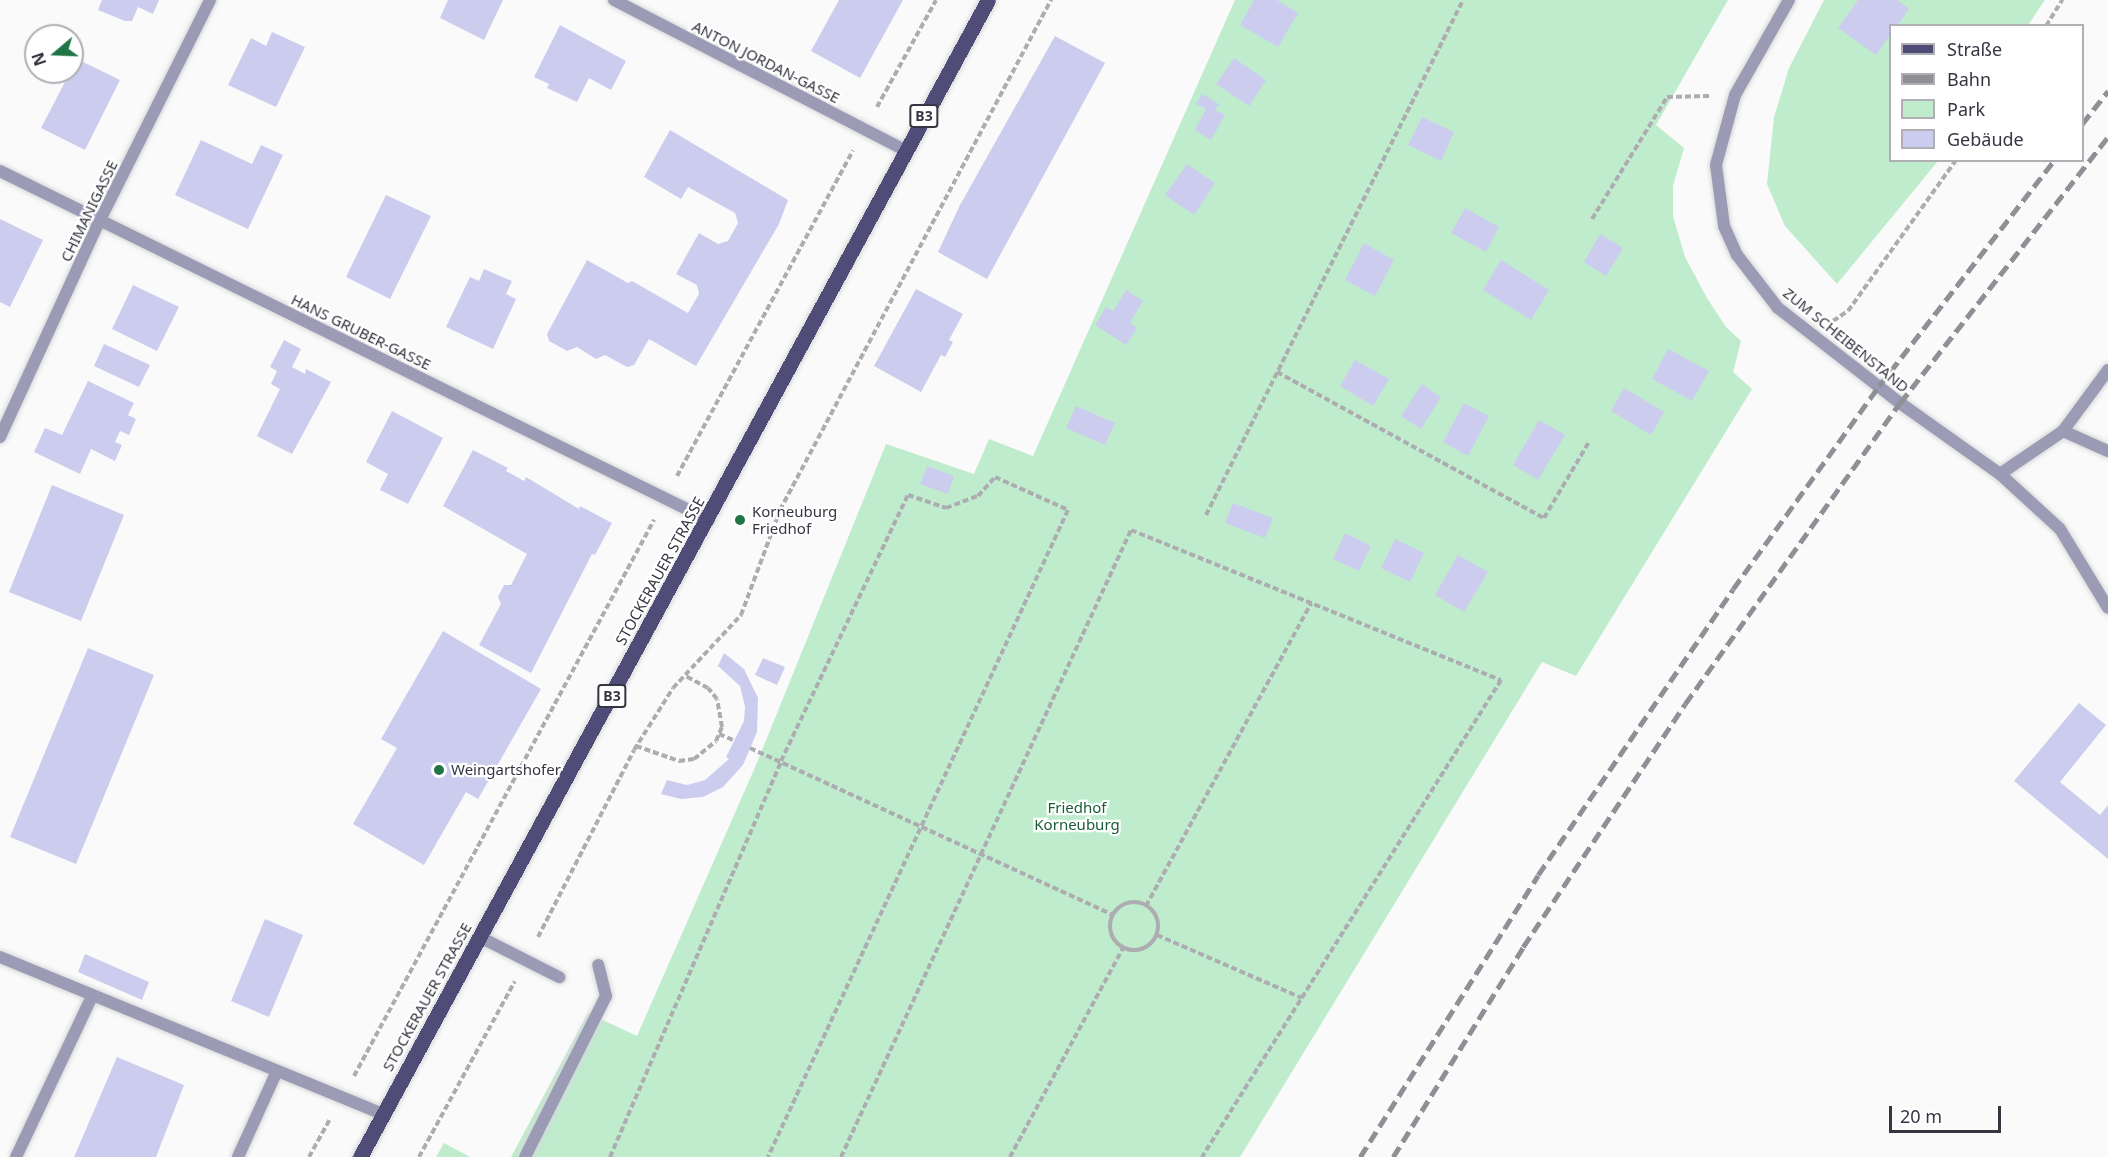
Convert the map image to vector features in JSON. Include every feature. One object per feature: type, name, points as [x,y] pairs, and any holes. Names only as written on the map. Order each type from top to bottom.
[{"type":"main road","name":"STOCKERAUER STRASSE","points":[[360,1157],[709,520],[905,150],[988,0]]},
{"type":"street","name":"CHIMANIGASSE","points":[[0,437],[100,220],[210,0]]},
{"type":"street","name":"ANTON JORDAN-GASSE","points":[[614,0],[905,150]]},
{"type":"street","name":"ZUM SCHEIBENSTAND","points":[[1789,0],[1735,95],[1716,165],[1724,226],[1754,280],[1778,308],[2000,474],[2060,529],[2108,608]]},
{"type":"street","name":"HANS GRUBER-GASSE","points":[[0,171],[709,520]]},
{"type":"street","points":[[2000,474],[2063,431],[2108,370]]},
{"type":"street","points":[[2063,431],[2108,451]]},
{"type":"street","points":[[480,937],[559,976]]},
{"type":"street","points":[[0,957],[383,1114]]},
{"type":"street","points":[[525,1157],[606,996],[598,965]]},
{"type":"street","points":[[16,1157],[92,996]]},
{"type":"street","points":[[238,1157],[277,1071]]},
{"type":"path","points":[[309,1157],[936,0]]},
{"type":"path","points":[[419,1157],[526,961],[636,746],[685,676],[741,615],[780,510],[1052,0]]},
{"type":"path","points":[[1206,514],[1463,0]]},
{"type":"path","points":[[2047,24],[2062,0]]},
{"type":"path","points":[[1592,219],[1666,97],[1735,95]]},
{"type":"path","points":[[1812,334],[1848,311],[1955,162]]},
{"type":"path","points":[[1277,372],[1544,518],[1589,442]]},
{"type":"path","points":[[610,1157],[781,761],[908,495],[946,508],[978,496],[995,477],[1068,510],[768,1157]]},
{"type":"path","points":[[841,1157],[1131,530],[1501,680],[1202,1157]]},
{"type":"path","points":[[1146,906],[1311,603]]},
{"type":"path","points":[[636,746],[679,761],[706,752],[719,734],[722,713],[717,699],[708,688],[685,676]]},
{"type":"path","points":[[719,734],[733,740]]},
{"type":"path","points":[[750,748],[1113,915]]},
{"type":"path","points":[[1132,902],[1146,906],[1157,919],[1157,934],[1147,948],[1136,951],[1123,948],[1111,934],[1113,915],[1122,905],[1132,902]]},
{"type":"path","points":[[1157,934],[1302,998]]},
{"type":"path","points":[[1010,1157],[1123,948]]},
{"type":"green space","name":"Friedhof Korneuburg","points":[[1235,0],[1728,0],[1656,125],[1684,148],[1673,186],[1673,216],[1685,257],[1707,298],[1726,327],[1741,341],[1733,372],[1752,389],[1576,676],[1542,662],[1240,1157],[511,1157],[588,1013],[637,1036],[756,765],[886,444],[974,474],[989,439],[1033,456]]},
{"type":"green space","points":[[1824,0],[2045,0],[2029,24],[1889,24],[1889,162],[1937,162],[1837,284],[1785,226],[1767,184],[1774,117],[1789,68]]},
{"type":"green space","points":[[444,1143],[470,1157],[436,1157]]},
{"type":"building","points":[[102,0],[159,0],[153,14],[138,7],[132,21],[125,21],[98,10]]},
{"type":"building","points":[[448,0],[503,0],[484,40],[440,18]]},
{"type":"building","points":[[839,0],[903,0],[860,78],[811,51]]},
{"type":"building","points":[[1254,0],[1277,0],[1298,13],[1278,47],[1240,25]]},
{"type":"building","points":[[1858,0],[1897,0],[1909,9],[1898,24],[1889,24],[1889,36],[1876,55],[1838,28]]},
{"type":"building","points":[[560,25],[626,61],[611,90],[589,78],[577,102],[547,88],[549,84],[534,77]]},
{"type":"building","points":[[272,32],[305,47],[276,107],[228,85],[251,38],[266,46]]},
{"type":"building","points":[[1055,36],[1105,63],[987,279],[938,252],[960,205]]},
{"type":"building","points":[[1234,58],[1266,80],[1249,106],[1216,84]]},
{"type":"building","points":[[84,62],[120,80],[85,150],[41,128],[64,84],[84,84]]},
{"type":"building","points":[[1202,94],[1219,104],[1215,110],[1225,115],[1211,140],[1195,130],[1206,109],[1196,104]]},
{"type":"building","points":[[1422,117],[1454,132],[1441,161],[1408,145]]},
{"type":"building","points":[[670,130],[788,200],[779,224],[696,366],[649,339],[634,365],[627,367],[605,355],[596,359],[577,347],[567,351],[549,341],[547,334],[587,260],[628,283],[632,281],[688,313],[699,294],[697,285],[676,274],[699,233],[718,244],[728,241],[738,223],[735,213],[688,187],[681,199],[644,177]]},
{"type":"building","points":[[201,140],[252,164],[261,145],[283,155],[248,229],[175,195]]},
{"type":"building","points":[[1187,164],[1215,183],[1194,215],[1165,195]]},
{"type":"building","points":[[386,195],[431,216],[390,299],[346,277]]},
{"type":"building","points":[[1465,208],[1499,227],[1486,252],[1451,233]]},
{"type":"building","points":[[0,219],[43,240],[10,307],[0,302]]},
{"type":"building","points":[[1600,234],[1623,248],[1606,276],[1584,262]]},
{"type":"building","points":[[1364,243],[1394,260],[1375,296],[1345,280]]},
{"type":"building","points":[[1501,260],[1549,290],[1531,320],[1483,290]]},
{"type":"building","points":[[484,269],[512,281],[506,294],[516,299],[493,349],[446,327],[470,277],[479,281]]},
{"type":"building","points":[[133,285],[179,307],[157,351],[112,329]]},
{"type":"building","points":[[916,289],[963,314],[949,340],[953,342],[945,357],[941,355],[921,392],[874,366]]},
{"type":"building","points":[[1126,290],[1143,301],[1130,323],[1137,328],[1126,345],[1095,325],[1106,307],[1113,311]]},
{"type":"building","points":[[284,340],[301,349],[292,367],[305,374],[306,369],[331,382],[292,454],[257,436],[280,389],[271,384],[277,371],[270,367]]},
{"type":"building","points":[[104,344],[150,365],[139,387],[94,366]]},
{"type":"building","points":[[1668,349],[1709,371],[1692,401],[1652,379]]},
{"type":"building","points":[[1355,360],[1389,379],[1373,406],[1340,386]]},
{"type":"building","points":[[88,381],[134,403],[128,415],[136,419],[129,435],[120,431],[115,442],[122,445],[115,461],[91,449],[80,474],[34,452],[45,428],[62,435]]},
{"type":"building","points":[[1422,384],[1441,397],[1421,429],[1401,416]]},
{"type":"building","points":[[1624,388],[1664,412],[1651,435],[1611,411]]},
{"type":"building","points":[[1464,403],[1489,416],[1468,456],[1443,442]]},
{"type":"building","points":[[1076,406],[1115,423],[1105,445],[1066,428]]},
{"type":"building","points":[[392,411],[443,438],[408,504],[380,490],[388,474],[366,462]]},
{"type":"building","points":[[1539,420],[1565,435],[1538,480],[1513,465]]},
{"type":"building","points":[[473,450],[508,468],[506,471],[524,481],[526,477],[579,509],[580,506],[612,523],[595,555],[592,554],[531,673],[479,645],[501,604],[498,597],[504,585],[511,585],[527,554],[443,506]]},
{"type":"building","points":[[927,466],[954,476],[948,494],[920,484]]},
{"type":"building","points":[[52,485],[124,515],[81,621],[9,592]]},
{"type":"building","points":[[1233,503],[1273,518],[1265,538],[1225,523]]},
{"type":"building","points":[[1345,533],[1371,546],[1359,571],[1333,559]]},
{"type":"building","points":[[1395,539],[1424,553],[1410,582],[1381,568]]},
{"type":"building","points":[[1458,555],[1488,572],[1464,612],[1435,595]]},
{"type":"building","name":"Weingartshofer","points":[[443,631],[541,689],[478,799],[466,792],[424,865],[353,824],[397,748],[381,739]]},
{"type":"building","points":[[88,648],[154,675],[76,864],[10,837]]},
{"type":"building","points":[[724,653],[744,669],[758,698],[757,732],[743,765],[723,787],[703,797],[681,799],[661,794],[667,780],[687,785],[705,780],[729,759],[726,757],[744,721],[745,707],[740,686],[718,666]]},
{"type":"building","points":[[763,658],[785,667],[777,685],[755,675]]},
{"type":"building","points":[[2079,703],[2106,725],[2060,782],[2100,815],[2108,805],[2108,859],[2014,781]]},
{"type":"building","points":[[265,919],[303,935],[269,1017],[231,1001]]},
{"type":"building","points":[[85,954],[149,982],[142,1000],[78,972]]},
{"type":"building","points":[[117,1057],[184,1085],[156,1157],[74,1157]]},
{"type":"railway","points":[[2084,121],[2108,91]]},
{"type":"railway","points":[[1393,1157],[1523,947],[1685,704],[1900,403],[2108,137]]},
{"type":"railway","points":[[1360,1157],[1538,875],[1733,589],[1879,386],[2052,162]]},
{"type":"place","name":"Korneuburg Friedhof","points":[[740,520]]},
{"type":"place","name":"Weingartshofer","points":[[439,770]]}]
